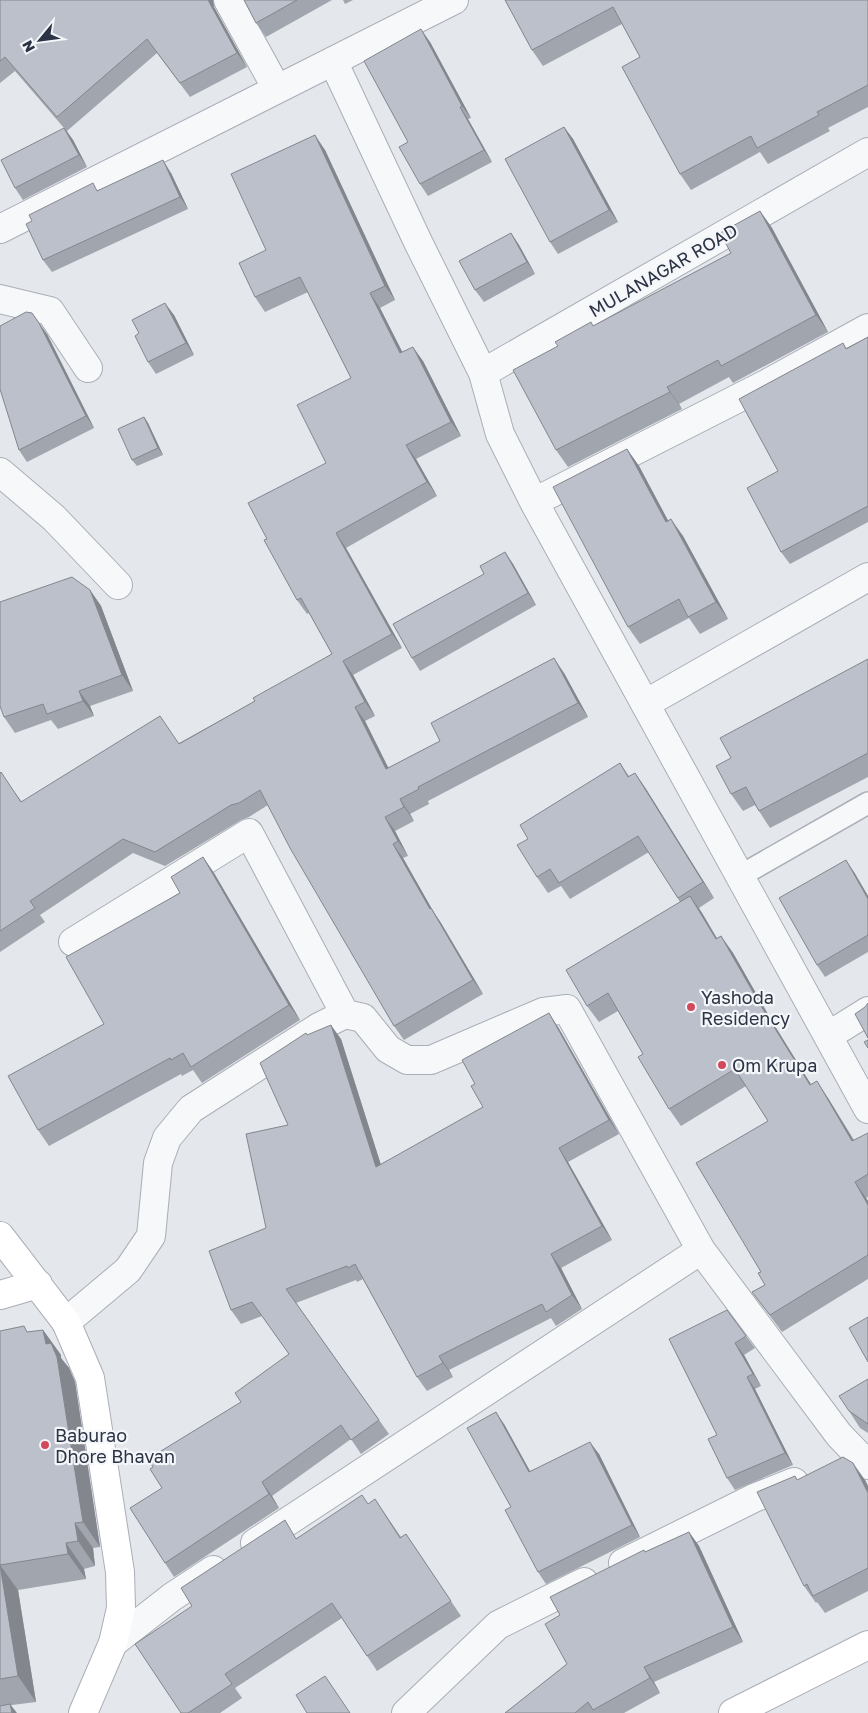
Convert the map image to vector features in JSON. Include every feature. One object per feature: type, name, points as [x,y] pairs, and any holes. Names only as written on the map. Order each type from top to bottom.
[{"type":"main road","points":[[0,1236],[66,1322],[90,1378],[120,1572],[121,1608],[113,1643],[83,1713]]},
{"type":"main road","points":[[0,1295],[38,1284]]},
{"type":"main road","points":[[732,1713],[868,1645]]},
{"type":"street","points":[[228,0],[278,89]]},
{"type":"street","points":[[0,229],[454,0]]},
{"type":"street","points":[[333,61],[418,242],[483,373],[500,434],[534,502],[868,1109]]},
{"type":"street","name":"MULANAGAR ROAD","points":[[483,373],[868,152]]},
{"type":"street","points":[[0,298],[50,312],[88,368]]},
{"type":"street","points":[[534,502],[768,384],[868,328]]},
{"type":"street","points":[[0,472],[54,518],[118,584]]},
{"type":"street","points":[[645,704],[868,577]]},
{"type":"street","points":[[73,942],[249,833],[345,1014]]},
{"type":"street","points":[[66,1322],[128,1270],[150,1236],[158,1163],[167,1138],[191,1110],[319,1027],[345,1014],[363,1018],[388,1049],[407,1060],[431,1060],[543,1012],[567,1009],[701,1250],[839,1434],[864,1460]]},
{"type":"street","points":[[828,1036],[868,1011]]},
{"type":"street","points":[[113,1643],[172,1597],[701,1250]]},
{"type":"street","points":[[406,1713],[498,1625],[754,1498],[824,1469],[864,1460]]},
{"type":"lane","points":[[740,876],[868,804]]},
{"type":"building","points":[[0,0],[208,0],[237,53],[180,83],[147,39],[57,117],[5,57],[0,61]]},
{"type":"building","points":[[244,0],[297,0],[256,23]]},
{"type":"building","points":[[505,0],[868,0],[868,85],[817,112],[819,115],[757,148],[751,136],[680,174],[622,67],[640,57],[613,7],[532,50]]},
{"type":"building","points":[[421,29],[484,150],[420,184],[399,147],[408,142],[364,61]]},
{"type":"building","points":[[564,127],[609,210],[550,242],[505,159]]},
{"type":"building","points":[[64,128],[79,155],[15,188],[1,160]]},
{"type":"building","points":[[315,135],[385,286],[370,293],[400,353],[413,347],[451,422],[406,445],[427,482],[336,533],[392,634],[343,661],[365,702],[355,707],[386,769],[440,741],[431,723],[554,658],[578,703],[418,787],[419,789],[400,799],[404,807],[385,817],[398,841],[393,844],[473,980],[394,1026],[290,848],[260,790],[239,803],[231,805],[155,852],[123,839],[30,901],[35,908],[0,931],[1,772],[21,802],[160,716],[179,744],[255,701],[253,698],[332,654],[301,598],[297,600],[264,540],[267,539],[248,503],[326,463],[297,405],[351,378],[300,277],[255,297],[239,263],[266,250],[231,174]]},
{"type":"building","points":[[163,160],[180,197],[43,260],[26,224],[32,221],[29,215],[93,183],[97,191]]},
{"type":"building","points":[[760,211],[816,315],[721,366],[718,360],[667,387],[670,392],[556,450],[513,370],[558,346],[555,342],[591,322],[593,326],[731,253],[720,233]]},
{"type":"building","points":[[511,233],[527,262],[475,290],[459,261]]},
{"type":"building","points":[[165,303],[186,343],[148,362],[135,336],[139,333],[132,320]]},
{"type":"building","points":[[26,312],[32,313],[39,323],[86,416],[19,450],[0,389],[0,326]]},
{"type":"building","points":[[868,337],[868,506],[781,552],[747,488],[778,471],[739,399],[843,343],[846,349]]},
{"type":"building","points":[[144,417],[158,448],[132,460],[118,429]]},
{"type":"building","points":[[627,449],[666,522],[671,519],[716,602],[688,617],[679,599],[628,627],[553,487]]},
{"type":"building","points":[[505,552],[528,593],[412,658],[393,624],[484,574],[480,566]]},
{"type":"building","points":[[72,577],[90,590],[122,675],[79,691],[83,701],[47,714],[43,704],[4,717],[0,706],[0,602]]},
{"type":"building","points":[[868,659],[868,753],[759,811],[746,787],[731,794],[716,766],[731,758],[720,738]]},
{"type":"building","points":[[620,763],[628,777],[635,773],[703,882],[678,898],[638,836],[559,883],[550,869],[537,877],[517,845],[528,839],[520,825]]},
{"type":"building","points":[[203,857],[289,1005],[191,1067],[183,1053],[171,1060],[170,1058],[38,1130],[8,1076],[104,1024],[66,957],[180,893],[171,877]]},
{"type":"building","points":[[846,860],[868,899],[868,935],[817,965],[779,898]]},
{"type":"building","points":[[690,896],[716,939],[721,936],[761,1006],[810,1085],[817,1081],[852,1141],[868,1133],[868,1174],[855,1182],[868,1205],[868,1255],[770,1315],[752,1292],[765,1285],[758,1273],[761,1272],[696,1163],[768,1121],[735,1069],[669,1109],[638,1057],[643,1054],[608,993],[587,1006],[566,970]]},
{"type":"building","points":[[868,1003],[868,1038],[855,1014]]},
{"type":"building","points":[[549,1013],[609,1120],[559,1148],[602,1226],[551,1254],[572,1295],[546,1312],[542,1304],[439,1356],[443,1363],[417,1377],[355,1264],[286,1289],[379,1420],[351,1440],[341,1425],[262,1482],[269,1494],[165,1563],[130,1508],[162,1488],[150,1469],[153,1467],[148,1459],[241,1402],[235,1393],[289,1354],[252,1302],[231,1310],[209,1251],[266,1228],[246,1134],[288,1125],[260,1063],[306,1033],[307,1035],[331,1025],[376,1167],[483,1107],[471,1086],[475,1084],[462,1060]]},
{"type":"building","points":[[868,1040],[868,1048],[864,1042]]},
{"type":"building","points":[[727,1310],[746,1336],[735,1343],[753,1374],[747,1377],[785,1453],[727,1478],[708,1439],[717,1435],[669,1339]]},
{"type":"building","points":[[868,1317],[868,1362],[849,1328]]},
{"type":"building","name":"Baburao Dhore Bhavan","points":[[24,1326],[27,1332],[43,1330],[46,1344],[51,1343],[57,1357],[83,1522],[75,1523],[78,1541],[66,1543],[68,1554],[0,1565],[0,1331]]},
{"type":"building","points":[[868,1379],[868,1424],[849,1411],[839,1396]]},
{"type":"building","points":[[496,1412],[529,1472],[590,1442],[632,1525],[538,1572],[505,1510],[511,1507],[467,1428]]},
{"type":"building","points":[[843,1457],[853,1463],[868,1493],[868,1568],[813,1596],[807,1584],[804,1586],[757,1492],[795,1476],[797,1480]]},
{"type":"building","points":[[362,1495],[368,1504],[375,1499],[400,1538],[406,1534],[451,1601],[367,1656],[332,1603],[225,1674],[232,1684],[188,1713],[181,1713],[135,1644],[192,1606],[181,1588],[285,1520],[296,1539]]},
{"type":"building","points":[[689,1532],[733,1627],[644,1667],[650,1678],[593,1710],[588,1702],[575,1713],[505,1713],[567,1664],[545,1624],[560,1615],[550,1597],[644,1550],[645,1552]]},
{"type":"building","points":[[0,1565],[18,1676],[0,1679]]},
{"type":"building","points":[[325,1676],[350,1713],[307,1713],[296,1695]]},
{"type":"building","points":[[10,1704],[12,1713],[0,1713],[0,1706]]},
{"type":"place","name":"Yashoda Residency","points":[[691,1007]]},
{"type":"place","name":"Om Krupa","points":[[722,1065]]},
{"type":"place","name":"Baburao Dhore Bhavan","points":[[45,1445]]}]
